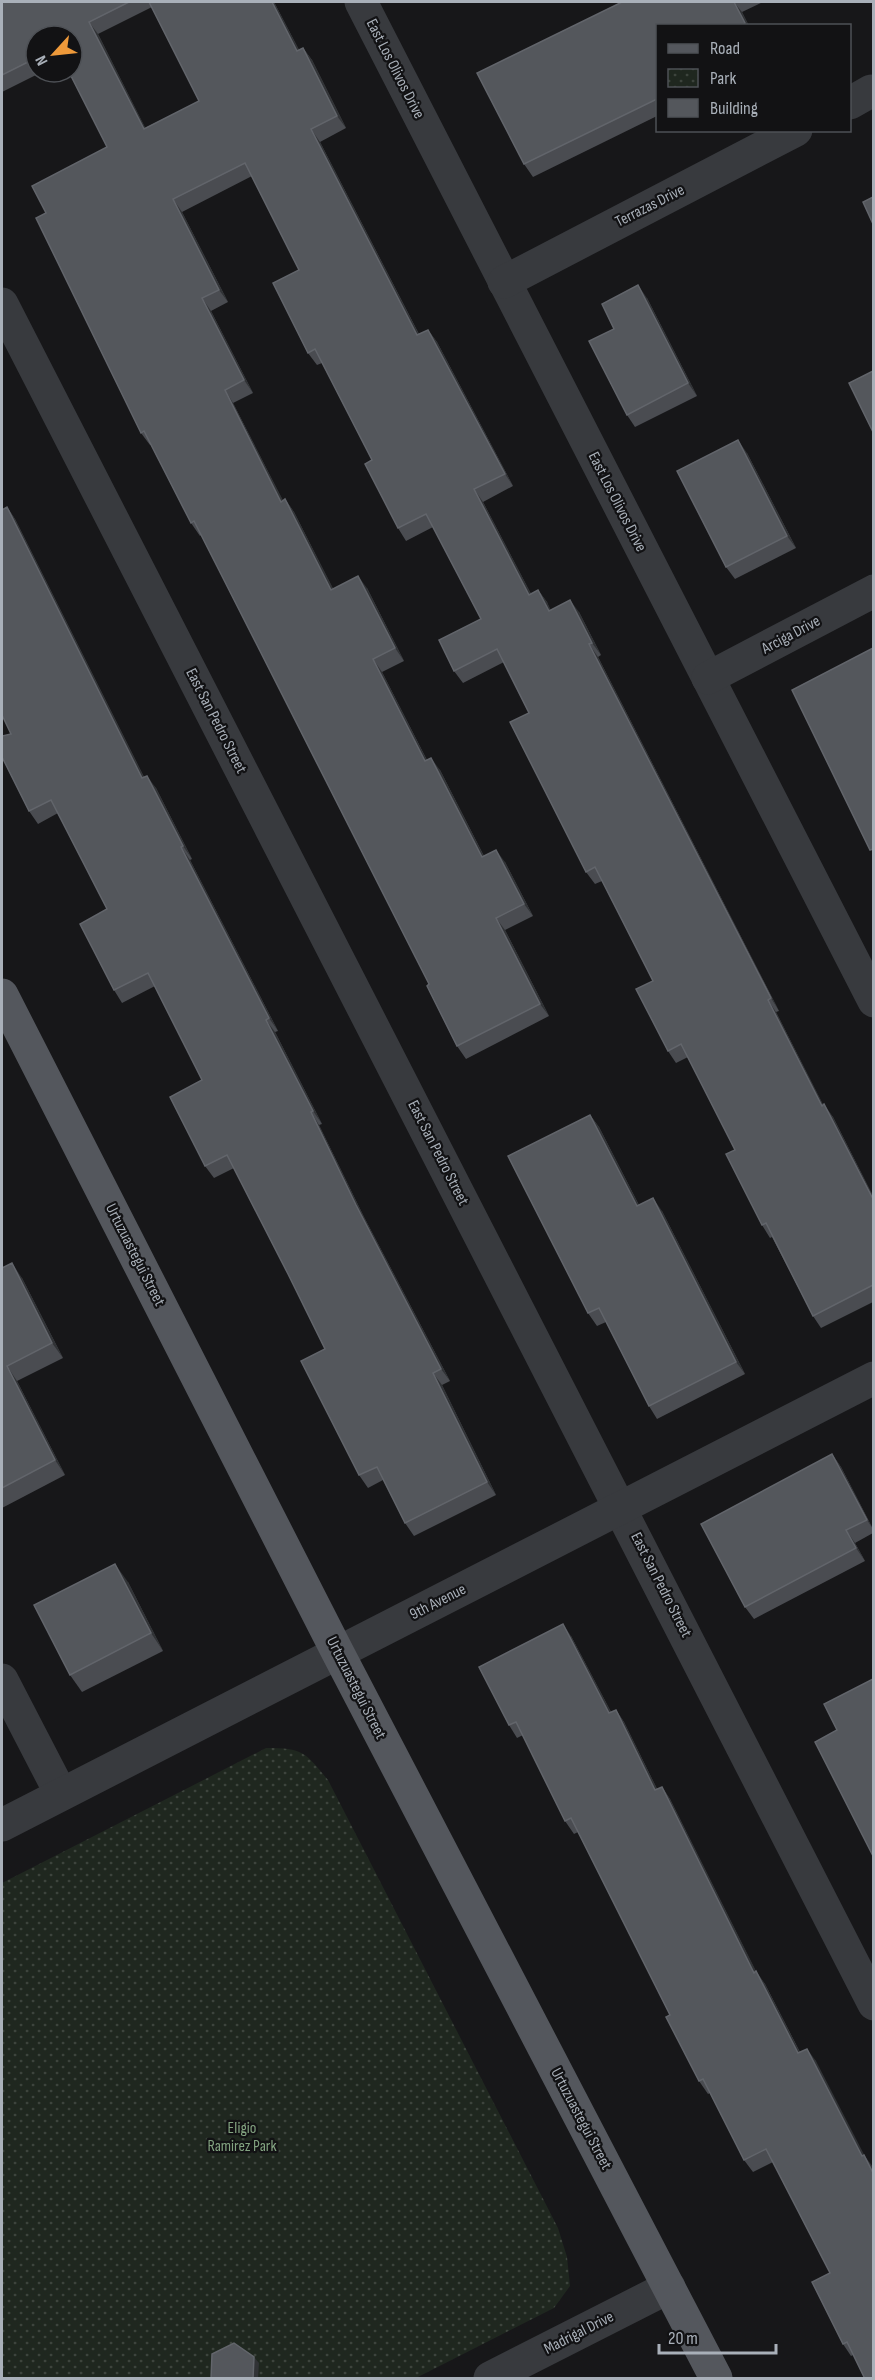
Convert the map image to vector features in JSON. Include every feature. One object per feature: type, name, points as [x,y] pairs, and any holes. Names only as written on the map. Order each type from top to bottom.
[{"type":"main road","name":"Urtuzuastegui Street","points":[[2,995],[338,1653],[716,2379]]},
{"type":"street","name":"East Los Olivos Drive","points":[[361,2],[873,1001]]},
{"type":"street","name":"Terrazas Drive","points":[[504,282],[792,132]]},
{"type":"street","name":"East San Pedro Street","points":[[2,304],[621,1508],[873,2004]]},
{"type":"street","name":"Arciga Drive","points":[[708,678],[873,591]]},
{"type":"street","name":"9th Avenue","points":[[2,1825],[873,1378]]},
{"type":"street","points":[[2,1680],[61,1794]]},
{"type":"street","name":"Madrigal Drive","points":[[490,2379],[669,2287]]},
{"type":"green space","name":"Eligio Ramirez Park","points":[[266,1748],[288,1749],[302,1754],[314,1763],[328,1780],[558,2228],[567,2257],[570,2286],[554,2308],[416,2378],[2,2378],[2,1883]]},
{"type":"building","points":[[2,2],[129,2],[89,22],[144,129],[199,101],[149,2],[272,2],[297,51],[303,48],[337,116],[311,129],[417,335],[428,330],[505,474],[474,489],[529,595],[538,590],[549,611],[570,600],[592,643],[589,644],[771,998],[768,1000],[822,1106],[824,1104],[873,1196],[873,1285],[813,1316],[766,1223],[762,1225],[726,1154],[735,1150],[681,1044],[668,1051],[636,989],[653,981],[595,867],[586,872],[510,722],[529,713],[497,649],[454,671],[439,640],[481,619],[426,514],[398,528],[365,464],[372,460],[315,349],[308,353],[273,283],[299,270],[245,163],[173,199],[219,290],[202,298],[244,380],[225,390],[281,502],[285,499],[331,590],[358,576],[395,648],[373,659],[425,761],[431,758],[482,857],[496,850],[524,904],[496,918],[540,1004],[457,1046],[427,986],[429,984],[194,521],[191,523],[144,431],[141,433],[36,218],[46,213],[32,186],[107,147],[75,84],[84,84],[84,24],[24,24],[24,64],[2,75]]},
{"type":"building","points":[[622,2],[734,2],[745,23],[656,24],[656,99],[524,164],[477,73]]},
{"type":"building","points":[[873,197],[873,224],[863,202]]},
{"type":"building","points":[[638,285],[688,383],[627,415],[589,341],[614,329],[602,304]]},
{"type":"building","points":[[873,371],[873,432],[849,383]]},
{"type":"building","points":[[738,440],[787,536],[726,567],[677,471]]},
{"type":"building","points":[[7,507],[142,778],[147,776],[269,1018],[266,1020],[313,1111],[311,1112],[356,1205],[441,1369],[433,1373],[487,1482],[405,1523],[377,1467],[359,1475],[301,1361],[325,1349],[227,1155],[205,1166],[170,1097],[202,1080],[148,973],[114,990],[80,924],[107,909],[51,800],[29,811],[2,757],[2,736],[11,734],[2,715],[2,510]]},
{"type":"building","points":[[873,648],[873,849],[870,850],[792,690]]},
{"type":"building","points":[[590,1115],[637,1206],[653,1198],[736,1362],[649,1406],[599,1308],[588,1313],[508,1156]]},
{"type":"building","points":[[12,1263],[52,1343],[7,1366],[55,1460],[2,1488],[2,1268]]},
{"type":"building","points":[[832,1454],[867,1520],[846,1530],[856,1548],[745,1607],[701,1524]]},
{"type":"building","points":[[115,1564],[151,1633],[70,1675],[34,1605]]},
{"type":"building","points":[[563,1624],[609,1713],[616,1710],[655,1790],[662,1787],[754,1973],[756,1971],[798,2053],[807,2049],[873,2173],[873,2379],[865,2379],[847,2342],[843,2344],[812,2282],[830,2273],[766,2149],[744,2160],[703,2079],[699,2081],[666,2017],[670,2015],[571,1818],[565,1821],[516,1722],[509,1725],[479,1667]]},
{"type":"building","points":[[873,1679],[873,1856],[815,1742],[837,1730],[824,1704]]},
{"type":"building","points":[[234,2343],[254,2357],[253,2379],[211,2379],[212,2354]]}]
